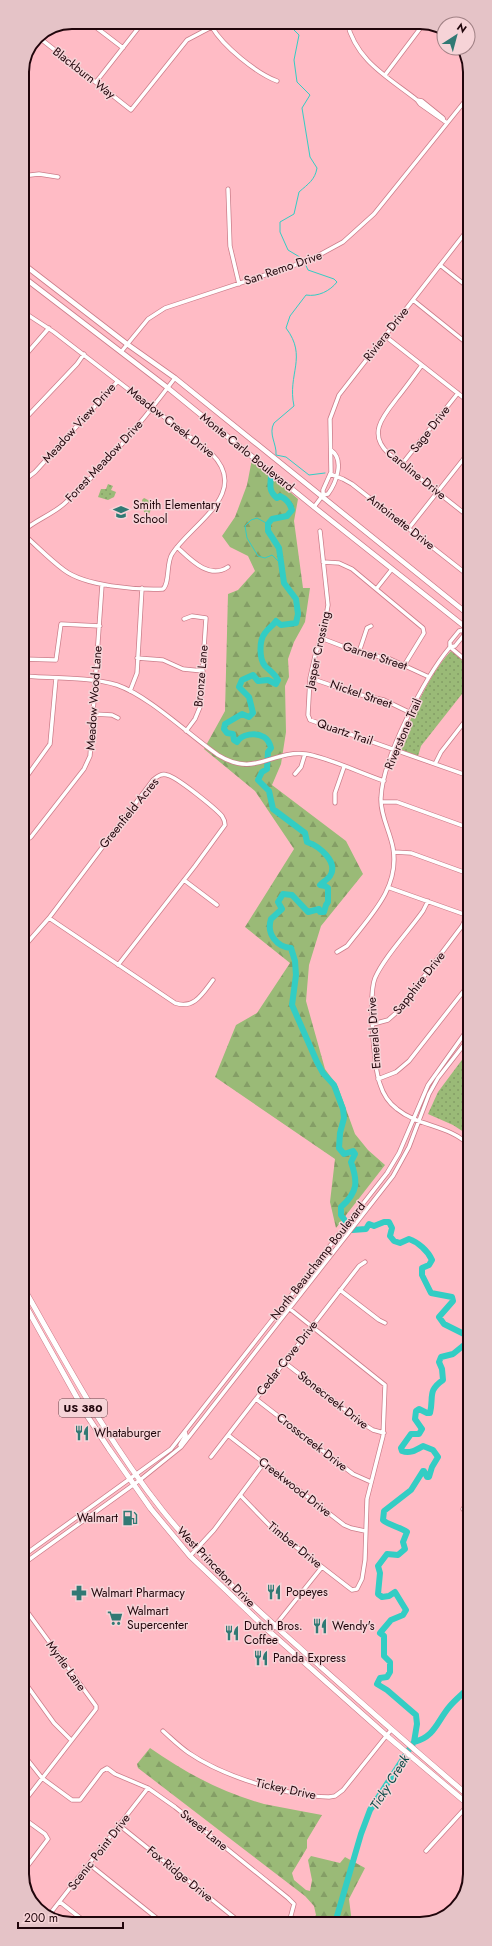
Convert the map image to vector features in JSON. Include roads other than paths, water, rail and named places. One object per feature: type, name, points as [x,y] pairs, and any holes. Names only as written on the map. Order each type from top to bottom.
[{"type":"highway","name":"West Princeton Drive","points":[[29,1298],[119,1451],[163,1512],[196,1550],[275,1626],[463,1791]]},
{"type":"highway","name":"West Princeton Drive","points":[[29,1312],[86,1414],[129,1478],[190,1556],[270,1632],[387,1736],[463,1800]]},
{"type":"highway","points":[[56,1360],[62,1356]]},
{"type":"main road","name":"Monte Carlo Boulevard","points":[[29,268],[127,344],[176,378],[463,610]]},
{"type":"main road","name":"Monte Carlo Boulevard","points":[[29,281],[168,388],[463,627]]},
{"type":"street","points":[[98,29],[123,48]]},
{"type":"street","points":[[96,82],[138,29]]},
{"type":"street","name":"Blackburn Way","points":[[43,41],[131,110],[187,40],[208,29]]},
{"type":"street","points":[[213,29],[224,44],[263,74],[277,81]]},
{"type":"street","points":[[349,29],[357,49],[364,58],[431,112],[446,122]]},
{"type":"street","points":[[385,75],[420,29]]},
{"type":"street","name":"San Remo Drive","points":[[121,352],[148,319],[161,310],[303,263],[338,246],[365,224],[463,103]]},
{"type":"street","points":[[29,175],[39,174],[58,177]]},
{"type":"street","points":[[228,189],[230,246],[239,284]]},
{"type":"street","name":"Riviera Drive","points":[[314,507],[322,496],[330,474],[331,450],[329,424],[336,399],[463,237]]},
{"type":"street","points":[[440,265],[463,283]]},
{"type":"street","points":[[413,300],[463,340]]},
{"type":"street","name":"Meadow Creek Drive","points":[[29,315],[84,354],[211,453],[219,462],[224,475],[224,490],[219,502],[177,547],[169,560],[165,588],[142,588]]},
{"type":"street","points":[[29,351],[49,328]]},
{"type":"street","points":[[385,336],[463,397]]},
{"type":"street","points":[[29,415],[77,364],[84,354]]},
{"type":"street","name":"Caroline Drive","points":[[422,365],[383,415],[379,427],[379,437],[382,446],[402,464],[463,512]]},
{"type":"street","name":"Forest Meadow Drive","points":[[29,526],[66,503],[133,432],[176,378]]},
{"type":"street","name":"Meadow View Drive","points":[[29,477],[35,472],[118,381]]},
{"type":"street","name":"Sage Drive","points":[[402,464],[458,393]]},
{"type":"street","name":"Riviera Drive","points":[[322,496],[328,494],[331,490],[337,476],[337,460],[335,453],[331,450]]},
{"type":"street","points":[[409,528],[463,463]]},
{"type":"street","name":"Antoinette Drive","points":[[330,474],[349,482],[463,571]]},
{"type":"street","name":"Jasper Crossing","points":[[310,720],[308,715],[310,678],[327,616],[328,605],[320,531]]},
{"type":"street","points":[[29,538],[67,573],[85,581],[102,585],[142,588],[136,676],[130,690]]},
{"type":"street","points":[[177,547],[203,568],[220,571],[228,567]]},
{"type":"street","points":[[323,562],[346,565],[377,588],[424,631],[405,664]]},
{"type":"street","points":[[377,588],[392,569]]},
{"type":"street","name":"Meadow Wood Lane","points":[[29,838],[33,835],[88,762],[91,752],[102,585]]},
{"type":"street","name":"Bronze Lane","points":[[184,619],[192,616],[206,618],[199,710],[195,719],[186,731]]},
{"type":"street","points":[[29,659],[56,660],[61,624],[100,626]]},
{"type":"street","points":[[359,652],[367,628],[371,626]]},
{"type":"street","name":"Riverstone Trail","points":[[337,952],[347,946],[390,888],[394,869],[394,852],[381,802],[384,781],[394,750],[429,677],[450,647],[450,642],[459,631],[463,630]]},
{"type":"street","name":"Riverstone Trail","points":[[450,647],[455,646],[463,636]]},
{"type":"street","name":"Garnet Street","points":[[320,638],[359,652],[405,664],[429,677]]},
{"type":"street","points":[[450,647],[463,658]]},
{"type":"street","points":[[138,658],[163,660],[183,669],[202,671]]},
{"type":"street","points":[[29,676],[96,681],[113,684],[130,690],[226,760],[240,764],[255,765],[288,755],[305,754],[384,781]]},
{"type":"street","points":[[29,773],[50,744],[56,678]]},
{"type":"street","name":"Nickel Street","points":[[310,678],[357,694],[384,700],[411,713]]},
{"type":"street","points":[[94,714],[112,715],[118,718]]},
{"type":"street","name":"Quartz Trail","points":[[310,720],[463,774]]},
{"type":"street","points":[[435,764],[441,752],[463,724]]},
{"type":"street","points":[[296,774],[301,768],[305,754]]},
{"type":"street","points":[[335,803],[335,793],[344,767]]},
{"type":"street","name":"Greenfield Acres","points":[[29,941],[49,918],[153,780],[160,775],[166,775],[178,781],[219,813],[224,820],[223,830],[118,965]]},
{"type":"street","points":[[381,802],[398,802],[463,825]]},
{"type":"street","points":[[394,852],[411,853],[463,872]]},
{"type":"street","points":[[184,880],[217,905]]},
{"type":"street","points":[[390,888],[463,914]]},
{"type":"street","name":"Emerald Drive","points":[[428,902],[423,912],[376,975],[371,996],[378,1079],[386,1097],[393,1106],[413,1118],[450,1131],[463,1141]]},
{"type":"street","points":[[49,918],[171,1001],[183,1005],[190,1004],[197,1000],[213,980]]},
{"type":"street","name":"Sapphire Drive","points":[[373,1024],[388,1020],[397,1012],[463,924]]},
{"type":"street","points":[[378,1079],[396,1072],[410,1061],[463,992]]},
{"type":"street","name":"North Beauchamp Boulevard","points":[[29,1551],[135,1473],[171,1449],[377,1186],[399,1154],[420,1100],[432,1076],[463,1035]]},
{"type":"street","name":"North Beauchamp Boulevard","points":[[29,1559],[140,1480],[181,1447],[382,1190],[403,1158],[425,1102],[436,1082],[463,1046]]},
{"type":"street","name":"Cedar Cove Drive","points":[[211,1457],[340,1290],[359,1266],[365,1262]]},
{"type":"street","points":[[340,1290],[379,1320],[386,1323]]},
{"type":"street","points":[[284,1305],[385,1385],[384,1433],[367,1499],[365,1531]]},
{"type":"street","name":"Stonecreek Drive","points":[[284,1362],[365,1425],[373,1430],[384,1433]]},
{"type":"street","name":"Crosscreek Drive","points":[[256,1399],[353,1474],[371,1482]]},
{"type":"street","points":[[181,1447],[180,1445],[186,1435],[185,1432]]},
{"type":"street","name":"Creekwood Drive","points":[[228,1435],[344,1525],[365,1531]]},
{"type":"street","points":[[190,1556],[264,1463]]},
{"type":"street","name":"Timber Drive","points":[[240,1495],[273,1529],[354,1590],[359,1585],[364,1571],[365,1531]]},
{"type":"street","points":[[63,1526],[66,1532]]},
{"type":"street","points":[[270,1632],[322,1567]]},
{"type":"street","name":"Myrtle Lane","points":[[29,1614],[96,1706],[96,1709],[71,1740]]},
{"type":"street","points":[[29,1688],[54,1723],[71,1740],[29,1795]]},
{"type":"street","name":"Tickey Drive","points":[[163,1731],[193,1756],[243,1778],[274,1788],[329,1797],[337,1795],[344,1790],[392,1730]]},
{"type":"street","points":[[29,1762],[42,1778]]},
{"type":"street","name":"Sweet Lane","points":[[42,1778],[72,1800],[77,1801],[80,1800],[102,1771],[106,1768],[115,1774],[148,1788],[188,1817],[294,1904],[291,1917]]},
{"type":"street","name":"Scenic Point Drive","points":[[51,1911],[148,1788]]},
{"type":"street","points":[[426,1851],[463,1811]]},
{"type":"street","points":[[29,1822],[46,1834],[48,1839],[29,1864]]},
{"type":"street","name":"Fox Ridge Drive","points":[[119,1825],[233,1917]]},
{"type":"street","points":[[89,1864],[155,1917]]},
{"type":"street","points":[[60,1902],[79,1917]]},
{"type":"waterway","points":[[293,29],[299,35],[294,60],[297,82],[310,95],[302,108],[310,157],[317,168],[313,179],[299,192],[294,214],[280,222],[280,232],[288,250],[303,259],[308,270],[334,279],[337,282],[323,293],[306,295],[290,316],[286,328],[296,348],[296,366],[293,384],[294,406],[274,423],[272,427],[272,435],[276,455],[286,457],[309,475],[325,473]]},
{"type":"waterway","points":[[271,477],[271,491],[277,498],[280,496],[286,500],[292,510],[287,516],[272,519],[268,524],[268,531],[279,548],[284,583],[296,599],[298,614],[296,623],[281,625],[276,621],[263,636],[260,650],[263,663],[278,680],[276,684],[268,680],[258,681],[253,675],[242,680],[239,687],[249,697],[253,713],[249,717],[242,714],[225,724],[224,729],[227,733],[233,734],[234,740],[237,742],[242,737],[253,734],[260,735],[267,740],[271,748],[268,752],[267,769],[262,772],[258,780],[269,791],[273,809],[305,833],[307,842],[322,851],[330,860],[332,865],[330,876],[320,885],[328,888],[328,902],[324,912],[320,912],[319,909],[308,912],[292,895],[283,894],[278,902],[282,909],[271,919],[270,930],[271,935],[277,942],[291,948],[295,961],[296,975],[292,1005],[317,1062],[323,1073],[334,1085],[343,1109],[344,1118],[340,1133],[339,1148],[344,1154],[353,1151],[355,1154],[351,1162],[355,1175],[355,1186],[351,1196],[341,1207],[341,1215],[352,1230],[366,1229],[369,1224],[374,1226],[384,1222],[389,1222],[392,1228],[390,1236],[394,1241],[400,1243],[409,1239],[422,1247],[432,1260],[429,1265],[422,1268],[422,1275],[431,1293],[452,1297],[453,1301],[439,1317],[444,1324],[463,1334]]},
{"type":"waterway","points":[[268,524],[257,518],[251,520],[245,526],[247,538],[258,556],[265,558],[272,555],[281,564]]},
{"type":"waterway","points":[[337,1917],[361,1834],[370,1810],[414,1742],[417,1724],[416,1715],[387,1690],[377,1684],[380,1678],[387,1677],[390,1672],[390,1662],[384,1656],[384,1636],[380,1633],[391,1620],[403,1615],[406,1610],[395,1592],[389,1596],[382,1597],[378,1594],[380,1573],[378,1566],[387,1554],[398,1555],[405,1549],[403,1542],[407,1532],[383,1520],[384,1511],[411,1490],[423,1471],[427,1477],[429,1477],[432,1467],[438,1457],[433,1450],[423,1446],[408,1452],[402,1451],[401,1448],[411,1434],[419,1434],[422,1429],[415,1419],[416,1411],[419,1409],[430,1413],[433,1391],[443,1380],[442,1369],[439,1362],[441,1357],[453,1354],[463,1346]]},
{"type":"waterway","name":"Ticky Creek","points":[[414,1742],[427,1736],[435,1728],[450,1706],[463,1693]]},
{"type":"place","name":"Smith Elementary School","points":[[121,512]]},
{"type":"place","name":"Whataburger","points":[[82,1433]]},
{"type":"place","name":"Walmart","points":[[130,1518]]},
{"type":"place","name":"Popeyes","points":[[274,1592]]},
{"type":"place","name":"Walmart Pharmacy","points":[[79,1593]]},
{"type":"place","name":"Walmart Supercenter","points":[[115,1618]]},
{"type":"place","name":"Wendy's","points":[[320,1626]]},
{"type":"place","name":"Dutch Bros. Coffee","points":[[232,1633]]},
{"type":"place","name":"Panda Express","points":[[261,1658]]}]
